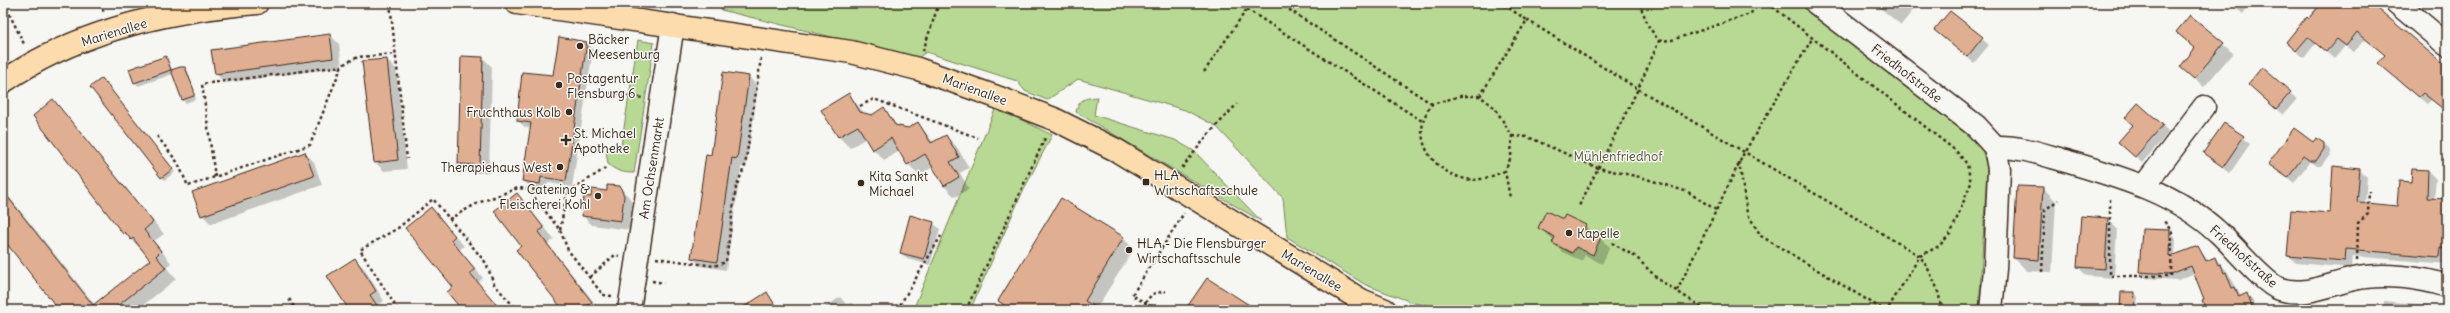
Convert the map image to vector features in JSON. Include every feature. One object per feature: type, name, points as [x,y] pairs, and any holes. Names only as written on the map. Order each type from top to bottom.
[{"type":"main road","name":"Marienallee","points":[[3,82],[33,64],[81,41],[110,30],[210,5],[257,3]]},
{"type":"main road","name":"Marienallee","points":[[517,3],[764,38],[851,52],[918,69],[1054,119],[1116,150],[1362,300],[1385,310]]},
{"type":"street","name":"Friedhofstraße","points":[[1816,3],[1976,126],[1995,146],[2012,146],[2032,151],[2144,186],[2172,198],[2218,232],[2279,289],[2295,291],[2313,290],[2356,278],[2400,277],[2432,280],[2447,286]]},
{"type":"street","points":[[2397,3],[2447,45]]},
{"type":"street","name":"Am Ochsenmarkt","points":[[630,304],[673,25]]},
{"type":"street","points":[[2144,186],[2204,107]]},
{"type":"street","points":[[1991,310],[1995,269],[1999,169],[1995,146]]},
{"type":"path","points":[[4,3],[33,64]]},
{"type":"path","points":[[390,3],[407,159]]},
{"type":"path","points":[[918,69],[939,3]]},
{"type":"path","points":[[1237,3],[1422,121]]},
{"type":"path","points":[[1204,72],[1252,3]]},
{"type":"path","points":[[1279,3],[1432,104]]},
{"type":"path","points":[[1501,3],[1638,89],[1744,153],[1833,202],[1920,256],[1932,274],[1940,295],[1941,310]]},
{"type":"path","points":[[1639,3],[1649,27],[1659,41]]},
{"type":"path","points":[[1659,41],[1672,40],[1750,14],[1760,3]]},
{"type":"path","points":[[1768,3],[1956,151],[1967,164],[1971,183],[1952,233],[1939,246],[1920,256],[1888,310]]},
{"type":"path","points":[[1480,96],[1527,20]]},
{"type":"path","points":[[590,277],[615,255],[637,256],[714,266],[726,262],[736,187],[745,166],[764,38]]},
{"type":"path","points":[[1677,291],[1739,162],[1812,38]]},
{"type":"path","points":[[1579,206],[1638,89],[1659,41]]},
{"type":"path","points":[[216,177],[202,84],[342,66],[358,57],[396,54]]},
{"type":"path","points":[[156,136],[178,163],[188,186],[310,145],[342,66]]},
{"type":"path","points":[[609,93],[661,101]]},
{"type":"path","points":[[1505,171],[1483,179],[1472,180],[1447,173],[1434,163],[1425,146],[1421,132],[1422,121],[1432,104],[1460,96],[1480,96],[1495,108],[1512,136],[1511,157],[1505,171],[1510,198]]},
{"type":"path","points":[[860,106],[874,99],[978,138]]},
{"type":"path","points":[[1173,184],[1184,165],[1206,136],[1237,104]]},
{"type":"path","points":[[966,310],[1054,119]]},
{"type":"path","points":[[1512,136],[1528,137],[1598,168],[1688,192],[1716,210]]},
{"type":"path","points":[[1739,162],[1747,213],[1761,236],[1884,310]]},
{"type":"path","points":[[449,219],[478,203],[518,188],[567,193],[606,168]]},
{"type":"path","points":[[527,188],[560,230],[568,250],[604,295],[630,304]]},
{"type":"path","points":[[2356,278],[2358,223],[2368,214],[2369,191]]},
{"type":"path","points":[[560,230],[567,193]]},
{"type":"path","points":[[1157,310],[1132,295],[1194,197]]},
{"type":"path","points":[[398,310],[360,250],[398,228],[433,198],[486,263],[494,284],[517,310]]},
{"type":"path","points":[[2110,199],[2110,276],[2171,276],[2172,232],[2164,221]]},
{"type":"path","points":[[2042,272],[2045,210],[2058,200]]},
{"type":"path","points":[[897,310],[941,236]]},
{"type":"path","points":[[1612,243],[1636,257],[1658,279],[1706,310]]},
{"type":"path","points":[[1145,303],[1152,294],[1166,291]]},
{"type":"path","points":[[289,299],[296,310]]},
{"type":"green space","name":"Mühlenfriedhof","points":[[723,3],[1804,3],[1975,141],[1983,152],[1987,168],[1979,310],[1454,310],[1414,303],[1366,285],[1287,237],[1283,198],[1216,126],[1185,110],[1078,79],[1047,100],[1025,91],[1017,81],[926,52],[918,58],[721,10]]},
{"type":"green space","points":[[638,40],[654,43],[634,173],[630,173],[617,170],[608,164],[606,151],[620,152]]},
{"type":"green space","points":[[1097,97],[1094,115],[1175,140],[1194,151],[1261,221],[1076,112],[1079,104],[1083,100]]},
{"type":"green space","points":[[996,107],[1052,135],[1023,191],[970,310],[913,310]]},
{"type":"building","points":[[2322,3],[2371,3],[2447,67],[2447,112],[2423,93],[2419,97],[2378,63],[2385,55],[2357,32],[2346,46],[2337,39],[2326,52],[2308,37],[2296,51],[2286,42],[2307,16],[2309,18]]},
{"type":"building","points":[[1950,11],[1983,37],[1967,57],[1934,30]]},
{"type":"building","points":[[2190,15],[2224,43],[2194,79],[2180,67],[2195,48],[2176,32]]},
{"type":"building","points":[[330,34],[333,58],[215,74],[211,50]]},
{"type":"building","points":[[559,37],[587,42],[566,181],[541,177],[540,184],[522,181],[531,123],[517,121],[522,72],[553,75]]},
{"type":"building","points":[[166,56],[171,70],[134,83],[129,69]]},
{"type":"building","points":[[461,56],[483,57],[480,165],[458,164]]},
{"type":"building","points":[[387,59],[398,160],[374,163],[362,61]]},
{"type":"building","points":[[185,67],[194,90],[194,96],[182,100],[171,70]]},
{"type":"building","points":[[2262,67],[2291,92],[2276,109],[2248,84]]},
{"type":"building","points":[[723,72],[749,76],[737,159],[732,158],[717,262],[691,258],[706,154],[711,155]]},
{"type":"building","points":[[102,78],[173,169],[161,178],[90,87]]},
{"type":"building","points":[[849,93],[860,112],[872,115],[884,107],[895,125],[908,128],[918,122],[931,143],[946,135],[959,157],[950,162],[959,177],[944,186],[925,154],[907,165],[891,138],[872,150],[858,126],[838,137],[821,110]]},
{"type":"building","points":[[53,99],[153,222],[144,230],[161,251],[156,256],[166,268],[112,310],[59,310],[3,239],[3,191],[93,305],[150,260],[133,238],[131,240],[125,232],[123,234],[33,116]]},
{"type":"building","points":[[2138,103],[2163,125],[2135,157],[2118,142],[2133,125],[2125,118]]},
{"type":"building","points":[[2224,123],[2244,136],[2223,167],[2203,153]]},
{"type":"building","points":[[2294,128],[2313,142],[2316,138],[2324,143],[2324,149],[2316,161],[2310,161],[2303,156],[2288,178],[2268,164]]},
{"type":"building","points":[[305,152],[314,176],[201,216],[192,192]]},
{"type":"building","points":[[2333,166],[2360,169],[2357,202],[2397,206],[2399,181],[2411,182],[2412,169],[2428,170],[2427,198],[2447,199],[2447,249],[2440,248],[2439,257],[2346,249],[2345,261],[2287,256],[2291,210],[2330,213]]},
{"type":"building","points":[[607,185],[620,186],[624,196],[621,221],[582,216],[584,196],[591,197],[592,189],[607,191]]},
{"type":"building","points":[[2017,186],[2043,187],[2039,260],[2013,258]]},
{"type":"building","points":[[517,193],[544,228],[538,232],[592,302],[581,310],[563,310],[516,250],[521,246],[494,211]]},
{"type":"building","points":[[1061,198],[1124,237],[1085,301],[1100,310],[1012,310],[998,301]]},
{"type":"building","points":[[431,207],[455,236],[451,240],[475,269],[470,273],[501,310],[462,310],[447,292],[453,287],[405,228]]},
{"type":"building","name":"Kapelle","points":[[1546,211],[1563,219],[1565,215],[1586,225],[1584,229],[1601,237],[1593,255],[1576,247],[1572,253],[1552,243],[1555,237],[1538,228]]},
{"type":"building","points":[[910,215],[934,222],[924,259],[900,253]]},
{"type":"building","points":[[2081,216],[2108,218],[2105,269],[2077,267]]},
{"type":"building","points":[[2142,229],[2170,230],[2169,257],[2198,246],[2206,261],[2215,257],[2218,265],[2221,264],[2224,273],[2226,272],[2232,288],[2235,287],[2239,297],[2247,293],[2253,310],[2206,310],[2202,300],[2204,299],[2191,266],[2171,274],[2139,272]]},
{"type":"building","points":[[355,258],[376,291],[370,295],[380,310],[349,310],[327,276]]},
{"type":"building","points":[[1207,278],[1257,310],[1185,310]]},
{"type":"building","points":[[767,292],[778,310],[739,310]]},
{"type":"building","points":[[2121,292],[2135,292],[2134,310],[2120,310]]},
{"type":"place","name":"Bäcker Meesenburg","points":[[580,46]]},
{"type":"place","name":"Postagentur Flensburg 6","points":[[559,85]]},
{"type":"place","name":"Fruchthaus Kolb","points":[[569,112]]},
{"type":"place","name":"St. Michael Apotheke","points":[[566,140]]},
{"type":"place","name":"Therapiehaus West","points":[[560,167]]},
{"type":"place","name":"HLA Wirtschaftsschule","points":[[1146,182]]},
{"type":"place","name":"Kita Sankt Michael","points":[[861,183]]},
{"type":"place","name":"Catering & Fleischerei Kohl","points":[[598,196]]},
{"type":"place","name":"Kapelle","points":[[1569,233]]},
{"type":"place","name":"HLA - Die Flensburger Wirtschaftsschule","points":[[1129,250]]}]
